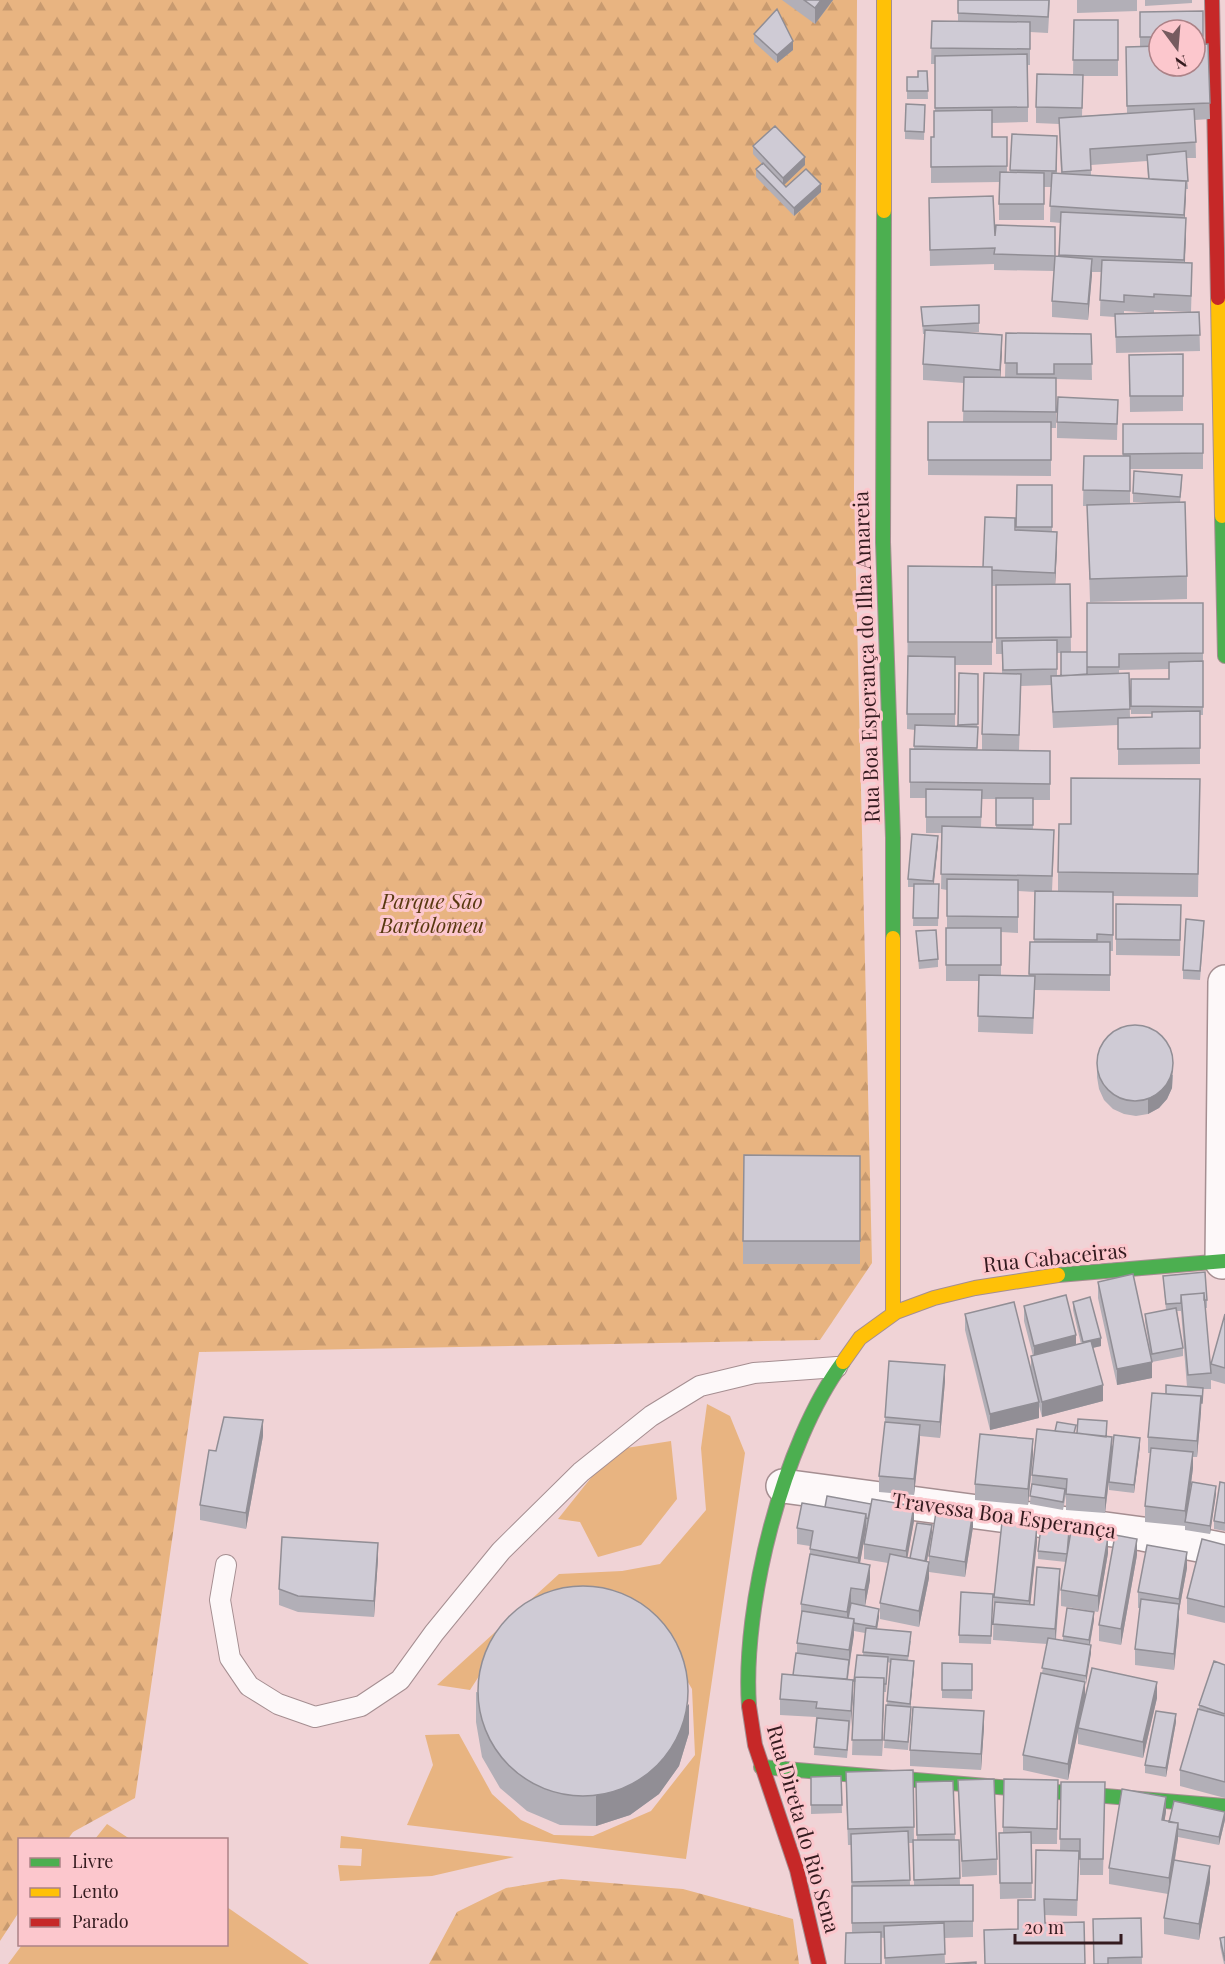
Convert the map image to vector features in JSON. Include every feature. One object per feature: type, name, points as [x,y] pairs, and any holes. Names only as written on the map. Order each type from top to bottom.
[{"type":"street","name":"Rua Boa Esperança do Ilha Amareia","points":[[884,0],[883,542],[893,838],[893,1313]]},
{"type":"street","points":[[1212,0],[1225,656]]},
{"type":"street","points":[[1223,1262],[1225,982]]},
{"type":"street","name":"Rua Cabaceiras","points":[[893,1313],[941,1295],[1016,1280],[1223,1262]]},
{"type":"street","name":"Rua Direta do Rio Sena","points":[[819,1964],[793,1858],[761,1767],[751,1727],[746,1687],[749,1633],[762,1558],[783,1486],[819,1397],[837,1367],[852,1348],[870,1330],[893,1313]]},
{"type":"street","name":"Travessa Boa Esperança","points":[[783,1486],[1143,1534],[1225,1550]]},
{"type":"street","points":[[761,1767],[1225,1806]]},
{"type":"lane","points":[[226,1565],[220,1600],[230,1658],[249,1686],[278,1704],[315,1717],[361,1706],[400,1680],[434,1633],[501,1551],[581,1472],[651,1416],[700,1386],[754,1373],[837,1367]]},
{"type":"green space","name":"Parque São Bartolomeu","points":[[0,0],[857,0],[854,489],[872,1263],[820,1340],[199,1352],[135,1798],[73,1832],[69,1838],[18,1838],[18,1914],[0,1941]]},
{"type":"green space","points":[[707,1404],[730,1416],[745,1453],[686,1859],[407,1825],[433,1765],[425,1735],[459,1734],[492,1794],[521,1820],[554,1835],[593,1836],[651,1811],[695,1755],[692,1689],[663,1640],[498,1647],[470,1690],[437,1685],[559,1574],[622,1571],[660,1564],[706,1510],[701,1448]]},
{"type":"green space","points":[[671,1441],[677,1499],[641,1545],[598,1557],[580,1522],[558,1519],[594,1474],[620,1449]]},
{"type":"green space","points":[[107,1824],[128,1838],[96,1838]]},
{"type":"green space","points":[[341,1836],[514,1857],[432,1876],[340,1881],[338,1865],[361,1866],[362,1849],[340,1848]]},
{"type":"green space","points":[[561,1879],[683,1889],[793,1919],[799,1964],[429,1964],[457,1912],[506,1888]]},
{"type":"green space","points":[[228,1908],[309,1964],[8,1964],[21,1946],[228,1946]]},
{"type":"building","points":[[804,0],[821,0],[815,8]]},
{"type":"building","points":[[958,0],[1049,0],[1048,17],[958,13]]},
{"type":"building","points":[[777,9],[793,41],[777,55],[754,34]]},
{"type":"building","points":[[1203,11],[1203,18],[1147,18],[1147,37],[1140,37],[1140,12]]},
{"type":"building","points":[[1074,20],[1118,20],[1118,60],[1073,60]]},
{"type":"building","points":[[932,21],[1030,22],[1030,49],[931,48]]},
{"type":"building","points":[[1207,44],[1210,103],[1127,106],[1126,47],[1147,46],[1147,78],[1207,78]]},
{"type":"building","points":[[1027,54],[1028,107],[935,108],[935,56]]},
{"type":"building","points":[[918,71],[927,71],[928,91],[907,91],[907,77],[918,77]]},
{"type":"building","points":[[1037,74],[1083,75],[1082,108],[1036,107]]},
{"type":"building","points":[[906,104],[925,105],[924,132],[905,131]]},
{"type":"building","points":[[1194,109],[1196,142],[1090,149],[1091,170],[1062,172],[1059,118]]},
{"type":"building","points":[[992,110],[992,137],[1007,137],[1007,166],[931,167],[934,111]]},
{"type":"building","points":[[775,126],[805,157],[783,178],[753,146]]},
{"type":"building","points":[[1012,134],[1057,136],[1056,171],[1010,170]]},
{"type":"building","points":[[1186,151],[1188,181],[1149,179],[1147,155]]},
{"type":"building","points":[[763,163],[786,187],[806,169],[821,184],[794,208],[756,169]]},
{"type":"building","points":[[1000,172],[1044,173],[1044,204],[999,204]]},
{"type":"building","points":[[1052,173],[1186,181],[1184,215],[1050,206]]},
{"type":"building","points":[[993,196],[995,236],[996,225],[1055,227],[1055,256],[994,254],[995,248],[930,250],[929,198]]},
{"type":"building","points":[[1061,212],[1186,218],[1184,260],[1059,255]]},
{"type":"building","points":[[1055,256],[1092,259],[1088,304],[1052,301]]},
{"type":"building","points":[[1102,260],[1192,263],[1191,296],[1124,295],[1124,302],[1100,300]]},
{"type":"building","points":[[979,305],[979,323],[923,326],[921,307]]},
{"type":"building","points":[[1199,312],[1200,335],[1116,337],[1115,314]]},
{"type":"building","points":[[925,330],[1002,335],[1000,370],[923,364]]},
{"type":"building","points":[[1006,333],[1091,334],[1092,364],[1054,364],[1054,374],[1017,374],[1017,363],[1005,363]]},
{"type":"building","points":[[1183,354],[1183,396],[1130,396],[1129,355]]},
{"type":"building","points":[[964,377],[1056,378],[1056,412],[963,411]]},
{"type":"building","points":[[1058,397],[1118,400],[1117,424],[1057,422]]},
{"type":"building","points":[[928,422],[1051,422],[1051,460],[928,460]]},
{"type":"building","points":[[1123,424],[1203,424],[1203,453],[1123,454]]},
{"type":"building","points":[[1084,456],[1130,456],[1130,491],[1083,490]]},
{"type":"building","points":[[1134,471],[1182,475],[1180,497],[1133,493]]},
{"type":"building","points":[[1017,485],[1052,485],[1052,527],[1016,527]]},
{"type":"building","points":[[1185,502],[1187,576],[1090,579],[1087,505]]},
{"type":"building","points":[[985,517],[1015,518],[1015,530],[1057,532],[1055,573],[992,570],[992,567],[983,567]]},
{"type":"building","points":[[908,566],[992,567],[992,642],[908,642]]},
{"type":"building","points":[[1070,584],[1071,637],[996,638],[996,585]]},
{"type":"building","points":[[1087,603],[1203,603],[1203,653],[1119,654],[1119,667],[1087,667]]},
{"type":"building","points":[[1057,640],[1057,669],[1003,670],[1002,641]]},
{"type":"building","points":[[1061,652],[1087,652],[1087,674],[1061,676]]},
{"type":"building","points":[[908,656],[955,657],[955,714],[907,714]]},
{"type":"building","points":[[1203,661],[1203,707],[1131,706],[1131,679],[1169,679],[1169,662]]},
{"type":"building","points":[[959,673],[978,674],[978,724],[958,725]]},
{"type":"building","points":[[984,673],[1021,674],[1019,735],[982,734]]},
{"type":"building","points":[[1129,673],[1130,709],[1053,712],[1051,676]]},
{"type":"building","points":[[1200,711],[1200,748],[1118,749],[1118,718],[1152,717],[1152,712]]},
{"type":"building","points":[[915,725],[978,727],[977,748],[914,746]]},
{"type":"building","points":[[910,749],[1050,751],[1050,784],[910,782]]},
{"type":"building","points":[[1071,778],[1200,779],[1198,874],[1058,872],[1059,824],[1071,824]]},
{"type":"building","points":[[926,789],[982,790],[981,817],[926,817]]},
{"type":"building","points":[[996,798],[1033,798],[1033,825],[996,825]]},
{"type":"building","points":[[942,826],[1054,830],[1052,876],[941,874]]},
{"type":"building","points":[[912,834],[938,836],[933,881],[908,879]]},
{"type":"building","points":[[947,879],[1018,880],[1018,917],[947,916]]},
{"type":"building","points":[[914,884],[939,884],[938,918],[913,918]]},
{"type":"building","points":[[1035,891],[1113,892],[1113,935],[1097,934],[1097,940],[1034,939]]},
{"type":"building","points":[[1116,904],[1181,905],[1180,940],[1116,939]]},
{"type":"building","points":[[1186,919],[1204,921],[1200,971],[1183,970]]},
{"type":"building","points":[[946,928],[1001,928],[1001,965],[946,965]]},
{"type":"building","points":[[936,930],[938,959],[919,961],[916,931]]},
{"type":"building","points":[[1030,942],[1110,942],[1110,975],[1029,974]]},
{"type":"building","points":[[979,975],[1035,976],[1033,1018],[978,1016]]},
{"type":"building","points":[[1135,1025],[1149,1028],[1162,1036],[1170,1049],[1173,1063],[1170,1077],[1162,1090],[1149,1098],[1135,1101],[1121,1098],[1108,1090],[1100,1077],[1097,1063],[1100,1049],[1108,1036],[1121,1028]]},
{"type":"building","points":[[744,1155],[860,1156],[860,1241],[743,1241]]},
{"type":"building","points":[[1205,1272],[1207,1300],[1204,1300],[1204,1293],[1181,1295],[1181,1303],[1166,1304],[1163,1276]]},
{"type":"building","points":[[1133,1274],[1152,1362],[1117,1369],[1098,1282]]},
{"type":"building","points":[[1204,1293],[1211,1373],[1188,1375],[1181,1295]]},
{"type":"building","points":[[1066,1295],[1076,1335],[1034,1346],[1024,1306]]},
{"type":"building","points":[[1090,1297],[1101,1338],[1083,1342],[1073,1302]]},
{"type":"building","points":[[1014,1302],[1039,1402],[990,1414],[965,1314]]},
{"type":"building","points":[[1176,1308],[1183,1348],[1152,1354],[1145,1314]]},
{"type":"building","points":[[1225,1314],[1225,1368],[1211,1364]]},
{"type":"building","points":[[1091,1341],[1103,1385],[1042,1402],[1031,1356]]},
{"type":"building","points":[[889,1361],[945,1365],[940,1422],[885,1417]]},
{"type":"building","points":[[1166,1385],[1203,1388],[1202,1403],[1201,1396],[1166,1394]]},
{"type":"building","points":[[1152,1393],[1201,1396],[1197,1441],[1148,1437]]},
{"type":"building","points":[[224,1417],[263,1420],[246,1513],[200,1505],[209,1450],[216,1451]]},
{"type":"building","points":[[1078,1419],[1107,1421],[1106,1437],[1077,1433]]},
{"type":"building","points":[[885,1422],[920,1425],[914,1479],[879,1476]]},
{"type":"building","points":[[1057,1422],[1076,1425],[1074,1433],[1055,1431]]},
{"type":"building","points":[[1037,1429],[1112,1437],[1105,1498],[1066,1494],[1067,1479],[1032,1475]]},
{"type":"building","points":[[980,1434],[1033,1439],[1028,1489],[975,1484]]},
{"type":"building","points":[[1114,1435],[1140,1438],[1134,1485],[1109,1482]]},
{"type":"building","points":[[1151,1448],[1193,1452],[1185,1511],[1145,1506]]},
{"type":"building","points":[[1192,1482],[1216,1486],[1210,1526],[1185,1522]]},
{"type":"building","points":[[1220,1482],[1225,1483],[1225,1523],[1214,1521]]},
{"type":"building","points":[[1032,1484],[1065,1489],[1063,1502],[1030,1496]]},
{"type":"building","points":[[827,1496],[871,1504],[868,1519],[866,1514],[825,1507]]},
{"type":"building","points":[[872,1499],[914,1506],[906,1551],[864,1544]]},
{"type":"building","points":[[802,1503],[866,1514],[858,1558],[810,1549],[813,1531],[797,1528]]},
{"type":"building","points":[[937,1506],[973,1511],[965,1562],[929,1556]]},
{"type":"building","points":[[1002,1522],[1037,1526],[1029,1601],[994,1597]]},
{"type":"building","points":[[917,1523],[932,1525],[925,1561],[910,1558]]},
{"type":"building","points":[[1041,1527],[1069,1531],[1067,1554],[1038,1551]]},
{"type":"building","points":[[1071,1531],[1108,1537],[1098,1596],[1061,1590]]},
{"type":"building","points":[[1115,1535],[1137,1539],[1121,1629],[1099,1625]]},
{"type":"building","points":[[282,1537],[378,1543],[374,1601],[298,1596],[279,1589]]},
{"type":"building","points":[[1202,1539],[1225,1545],[1225,1607],[1187,1598]]},
{"type":"building","points":[[1147,1545],[1187,1552],[1179,1599],[1138,1592]]},
{"type":"building","points":[[810,1554],[870,1565],[865,1590],[851,1588],[847,1612],[801,1604]]},
{"type":"building","points":[[890,1554],[929,1562],[919,1611],[880,1603]]},
{"type":"building","points":[[1037,1567],[1060,1569],[1055,1629],[993,1624],[995,1602],[1034,1605]]},
{"type":"building","points":[[573,1586],[593,1586],[614,1590],[633,1598],[664,1624],[676,1641],[684,1660],[688,1691],[684,1722],[676,1741],[650,1772],[633,1784],[614,1792],[593,1796],[573,1796],[552,1792],[533,1784],[502,1758],[490,1741],[482,1722],[478,1701],[478,1681],[482,1660],[490,1641],[516,1610],[533,1598],[552,1590]]},
{"type":"building","points":[[961,1592],[993,1594],[991,1636],[959,1635]]},
{"type":"building","points":[[1141,1599],[1179,1604],[1174,1654],[1135,1649]]},
{"type":"building","points":[[851,1603],[879,1609],[876,1627],[854,1623],[854,1619],[848,1618]]},
{"type":"building","points":[[1067,1608],[1094,1612],[1089,1640],[1063,1636]]},
{"type":"building","points":[[802,1611],[854,1619],[849,1650],[797,1643]]},
{"type":"building","points":[[866,1628],[911,1632],[908,1656],[863,1652]]},
{"type":"building","points":[[1048,1638],[1091,1645],[1086,1676],[1042,1668]]},
{"type":"building","points":[[796,1653],[849,1660],[847,1679],[793,1675]]},
{"type":"building","points":[[857,1655],[888,1657],[886,1684],[884,1684],[884,1678],[855,1677],[854,1681]]},
{"type":"building","points":[[891,1659],[914,1661],[910,1704],[887,1701]]},
{"type":"building","points":[[1214,1661],[1225,1665],[1225,1714],[1199,1705]]},
{"type":"building","points":[[942,1663],[972,1664],[972,1690],[942,1690]]},
{"type":"building","points":[[1092,1668],[1157,1682],[1143,1742],[1078,1728]]},
{"type":"building","points":[[1041,1673],[1085,1682],[1068,1764],[1023,1755]]},
{"type":"building","points":[[782,1674],[853,1680],[851,1711],[816,1708],[817,1702],[780,1699]]},
{"type":"building","points":[[855,1677],[884,1678],[882,1740],[852,1740]]},
{"type":"building","points":[[886,1705],[911,1707],[908,1742],[884,1740]]},
{"type":"building","points":[[913,1707],[984,1711],[981,1754],[910,1750]]},
{"type":"building","points":[[1198,1709],[1225,1716],[1225,1782],[1180,1770]]},
{"type":"building","points":[[1156,1711],[1176,1714],[1166,1768],[1145,1765]]},
{"type":"building","points":[[817,1718],[849,1721],[847,1750],[814,1747]]},
{"type":"building","points":[[913,1770],[914,1827],[848,1829],[846,1772]]},
{"type":"building","points":[[841,1776],[842,1805],[811,1805],[811,1777]]},
{"type":"building","points":[[994,1779],[997,1859],[962,1861],[958,1780]]},
{"type":"building","points":[[1004,1779],[1058,1780],[1057,1829],[1003,1827]]},
{"type":"building","points":[[953,1781],[955,1834],[917,1835],[916,1782]]},
{"type":"building","points":[[1061,1782],[1105,1782],[1103,1859],[1080,1859],[1080,1839],[1060,1839]]},
{"type":"building","points":[[1122,1789],[1166,1797],[1162,1820],[1178,1823],[1169,1878],[1109,1868]]},
{"type":"building","points":[[1174,1801],[1225,1812],[1219,1837],[1178,1829],[1178,1823],[1169,1822]]},
{"type":"building","points":[[908,1831],[910,1880],[852,1882],[851,1834]]},
{"type":"building","points":[[1031,1832],[1032,1883],[1000,1883],[999,1833]]},
{"type":"building","points":[[913,1840],[959,1840],[960,1878],[914,1880]]},
{"type":"building","points":[[1036,1850],[1079,1851],[1077,1900],[1044,1899],[1045,1923],[1084,1922],[1085,1964],[985,1964],[984,1930],[1018,1929],[1018,1900],[1035,1900]]},
{"type":"building","points":[[1174,1860],[1210,1866],[1199,1924],[1164,1918]]},
{"type":"building","points":[[973,1885],[973,1921],[852,1923],[852,1886]]},
{"type":"building","points":[[1141,1918],[1142,1957],[1108,1958],[1108,1964],[1094,1964],[1093,1919]]},
{"type":"building","points":[[944,1923],[945,1954],[885,1958],[884,1926]]},
{"type":"building","points":[[881,1932],[881,1964],[845,1964],[846,1933]]},
{"type":"building","points":[[1225,1937],[1225,1961],[1220,1938]]},
{"type":"building","points":[[976,1962],[976,1964],[945,1964]]},
{"type":"traffic: fast","points":[[884,211],[883,542],[893,838],[893,938]]},
{"type":"traffic: fast","points":[[1222,516],[1225,656]]},
{"type":"traffic: fast","points":[[1058,1275],[1225,1261]]},
{"type":"traffic: fast","points":[[749,1706],[752,1621],[771,1526],[802,1436],[821,1396],[843,1362]]},
{"type":"traffic: fast","points":[[761,1767],[1225,1806]]},
{"type":"traffic: slow","points":[[884,0],[884,211]]},
{"type":"traffic: slow","points":[[1218,298],[1222,516]]},
{"type":"traffic: slow","points":[[893,938],[893,1313]]},
{"type":"traffic: slow","points":[[843,1362],[860,1338],[896,1312],[934,1298],[975,1288],[1058,1275]]},
{"type":"traffic: jam","points":[[1212,0],[1218,298]]},
{"type":"traffic: jam","points":[[749,1706],[755,1745],[797,1870],[819,1964]]}]
